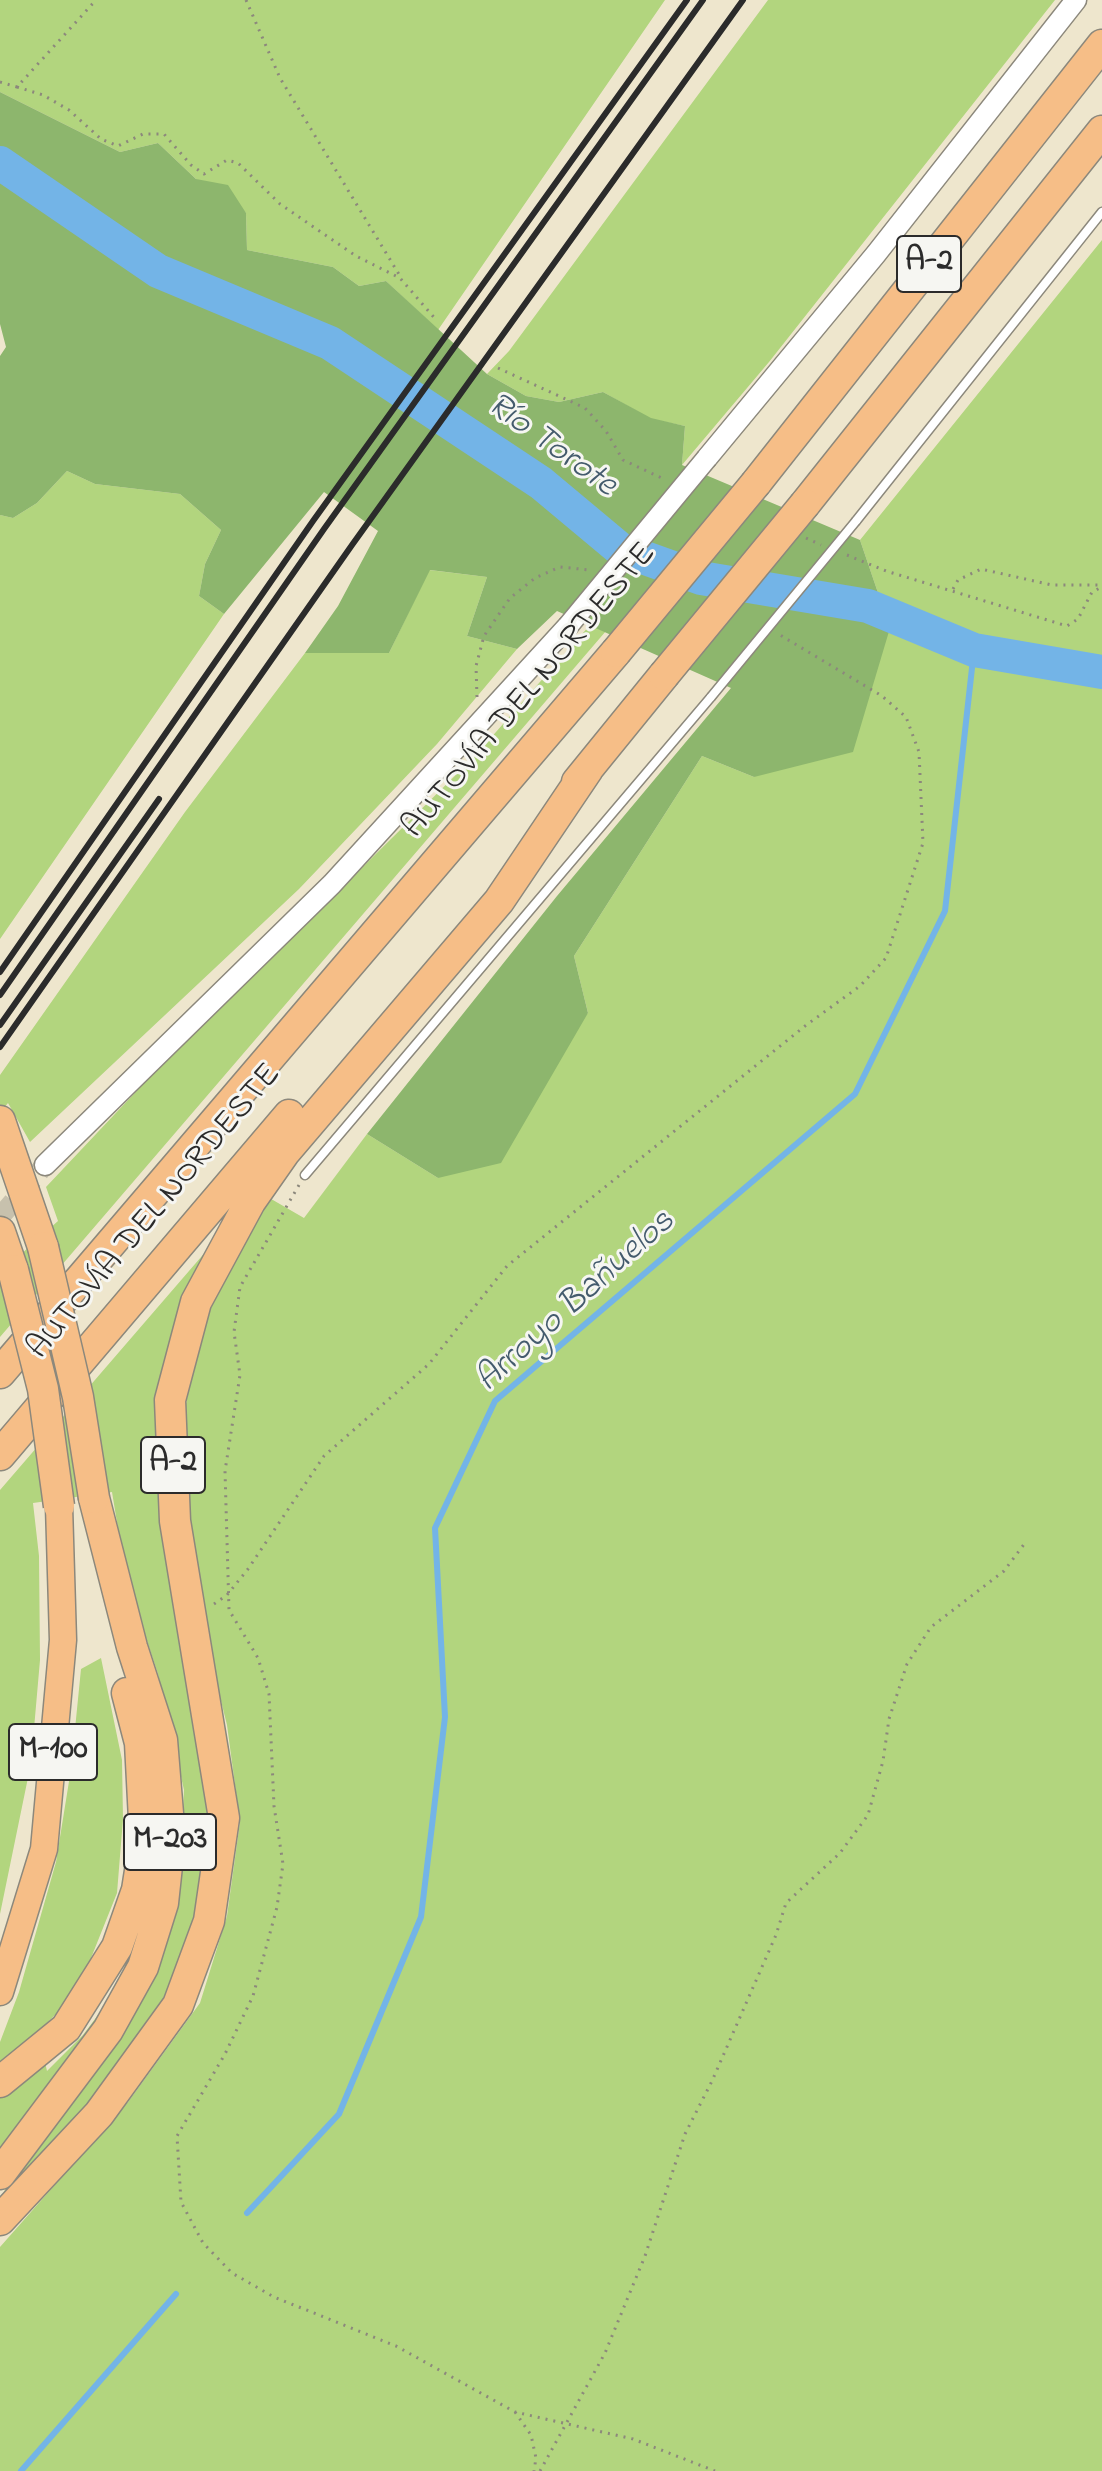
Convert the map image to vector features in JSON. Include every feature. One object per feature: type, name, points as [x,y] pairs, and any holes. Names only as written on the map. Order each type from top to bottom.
[{"type":"highway","name":"AUTOVÍA DEL NORDESTE","points":[[0,1373],[616,652],[756,483],[1102,45]]},
{"type":"highway","name":"AUTOVÍA DEL NORDESTE","points":[[0,1455],[588,769],[805,504],[1102,131]]},
{"type":"highway","name":"A-2","points":[[0,2220],[99,2114],[178,2005],[209,1921],[224,1818],[175,1521],[170,1400],[196,1302],[250,1202],[285,1152],[499,901],[588,769]]},
{"type":"highway","name":"M-203","points":[[0,2174],[108,2030],[143,1967],[163,1903],[170,1838],[162,1740],[132,1647],[94,1498],[78,1397],[43,1247],[3,1126]]},
{"type":"highway","name":"M-100","points":[[0,1232],[13,1270],[43,1389],[59,1506],[63,1640],[44,1849],[0,1992]]},
{"type":"highway","points":[[0,2082],[66,2028],[117,1947],[137,1890],[145,1839],[140,1743],[100,1588],[94,1498]]},
{"type":"street","points":[[45,1165],[332,884],[568,626],[876,254],[1076,0]]},
{"type":"lane","points":[[305,1175],[711,697],[856,521],[1102,212]]},
{"type":"path","points":[[17,87],[96,0]]},
{"type":"path","points":[[246,0],[280,78],[400,278],[437,321]]},
{"type":"path","points":[[0,82],[43,95],[69,110],[101,139],[118,146],[143,134],[164,134],[191,165],[204,174],[227,160],[238,163],[280,204],[356,256],[400,278]]},
{"type":"path","points":[[953,589],[958,580],[981,569],[1052,585],[1102,586]]},
{"type":"path","points":[[1067,626],[1078,619],[1092,592],[1102,586]]},
{"type":"path","points":[[191,1620],[227,1595],[324,1456],[429,1364],[507,1266],[805,1026],[860,986],[886,958],[923,843],[919,752],[906,717],[835,665]]},
{"type":"path","points":[[305,1175],[240,1287],[234,1332],[240,1375],[225,1471],[229,1610],[258,1658],[269,1694],[273,1792],[283,1864],[277,1907],[253,1996],[225,2054],[177,2136],[181,2202],[203,2243],[232,2273],[274,2297],[396,2346],[515,2412],[633,2439],[715,2471]]},
{"type":"path","points":[[540,2471],[605,2353],[645,2256],[685,2134],[712,2081],[776,1935],[786,1903],[840,1853],[868,1815],[883,1761],[889,1719],[907,1664],[931,1627],[1004,1571],[1025,1543]]},
{"type":"path","points":[[515,2412],[531,2435],[536,2458],[534,2471]]},
{"type":"green space","points":[[0,0],[665,0],[438,330],[386,281],[359,286],[333,267],[247,250],[246,213],[196,179],[158,143],[120,152],[0,92]]},
{"type":"green space","points":[[768,0],[1055,0],[769,362],[682,465],[685,426],[651,419],[603,392],[559,402],[526,396],[487,374],[509,351]]},
{"type":"green space","points":[[0,92],[120,152],[158,143],[196,179],[228,185],[246,213],[247,250],[333,267],[359,286],[386,281],[487,374],[526,396],[559,402],[603,392],[651,418],[685,426],[682,465],[860,540],[890,628],[853,752],[754,777],[702,756],[574,956],[588,1013],[501,1163],[438,1178],[367,1134],[557,896],[731,688],[557,611],[517,649],[467,636],[487,577],[430,570],[389,653],[305,653],[338,606],[378,531],[324,492],[224,614],[199,596],[205,564],[221,530],[180,494],[95,484],[67,471],[37,503],[13,518],[0,515],[0,356],[6,347],[0,324]]},
{"type":"green space","points":[[1102,240],[1102,2471],[0,2471],[0,2247],[128,2102],[200,2003],[227,1916],[240,1822],[227,1725],[193,1588],[179,1438],[202,1325],[230,1254],[266,1196],[304,1218],[367,1134],[438,1178],[588,1013],[574,956],[702,756],[754,777],[890,628],[860,540]]},
{"type":"green space","points":[[67,471],[95,484],[180,494],[221,530],[205,564],[199,596],[224,614],[0,939],[0,515],[13,518],[37,503]]},
{"type":"green space","points":[[429,570],[487,577],[467,636],[517,649],[437,744],[299,889],[30,1142],[8,1103],[0,1113],[0,1075],[185,812],[305,653],[389,653]]},
{"type":"green space","points":[[590,625],[606,631],[0,1337],[0,1273],[58,1221],[46,1187],[147,1080],[474,757]]},
{"type":"green space","points":[[214,1242],[161,1496],[173,1607],[202,1730],[212,1812],[198,1940],[162,2017],[80,2120],[0,2199],[180,1868],[184,1790],[158,1674],[126,1577],[112,1492],[33,1503],[39,1556],[40,1660],[31,1763],[0,1914],[0,1490]]},
{"type":"green space","points":[[101,1658],[122,1760],[123,1819],[117,1893],[89,1963],[60,2010],[38,2032],[47,2071],[83,2035],[119,1987],[105,2019],[0,2155],[0,2042],[19,1992],[56,1862],[71,1769],[81,1669]]},
{"type":"waterway","name":"Río Torote","points":[[0,163],[158,271],[330,343],[541,483],[620,549],[701,578],[868,606],[974,650],[1102,672]]},
{"type":"waterway","name":"Arroyo Bañuelos","points":[[247,2213],[339,2114],[421,1917],[445,1717],[435,1528],[495,1401],[855,1094],[945,911],[974,650]]},
{"type":"waterway","name":"Arroyo Bañuelos","points":[[21,2471],[176,2294]]},
{"type":"tunnel","points":[[0,1217],[45,1165]]},
{"type":"railway","points":[[0,972],[313,521],[687,0]]},
{"type":"railway","points":[[0,995],[324,529],[703,0]]},
{"type":"railway","points":[[0,1047],[352,545],[743,0]]},
{"type":"railway","points":[[0,1025],[159,799]]}]
